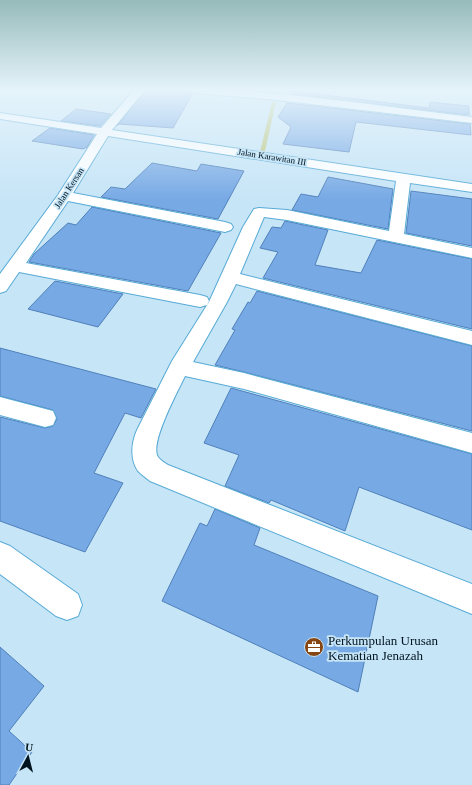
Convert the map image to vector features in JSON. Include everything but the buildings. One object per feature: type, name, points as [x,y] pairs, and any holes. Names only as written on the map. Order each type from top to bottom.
[{"type":"street","name":"Jalan Karawitan III","points":[[74,127],[472,188]]},
{"type":"street","name":"Jalan Kersan","points":[[0,287],[64,196],[109,127]]},
{"type":"street","points":[[389,237],[403,187],[398,177]]},
{"type":"street","points":[[64,196],[225,227]]},
{"type":"street","points":[[472,253],[287,215],[259,212],[251,226],[218,302],[179,367],[146,435],[144,450],[147,463],[159,473],[472,599]]},
{"type":"street","points":[[14,266],[200,301]]},
{"type":"street","points":[[230,277],[472,338]]},
{"type":"street","points":[[179,367],[244,381],[472,443]]},
{"type":"street","points":[[0,406],[45,418]]},
{"type":"street","points":[[0,556],[68,605]]},
{"type":"waterway","points":[[262,151],[268,127]]},
{"type":"place","name":"Perkumpulan Urusan Kematian Jenazah","points":[[314,647]]}]
